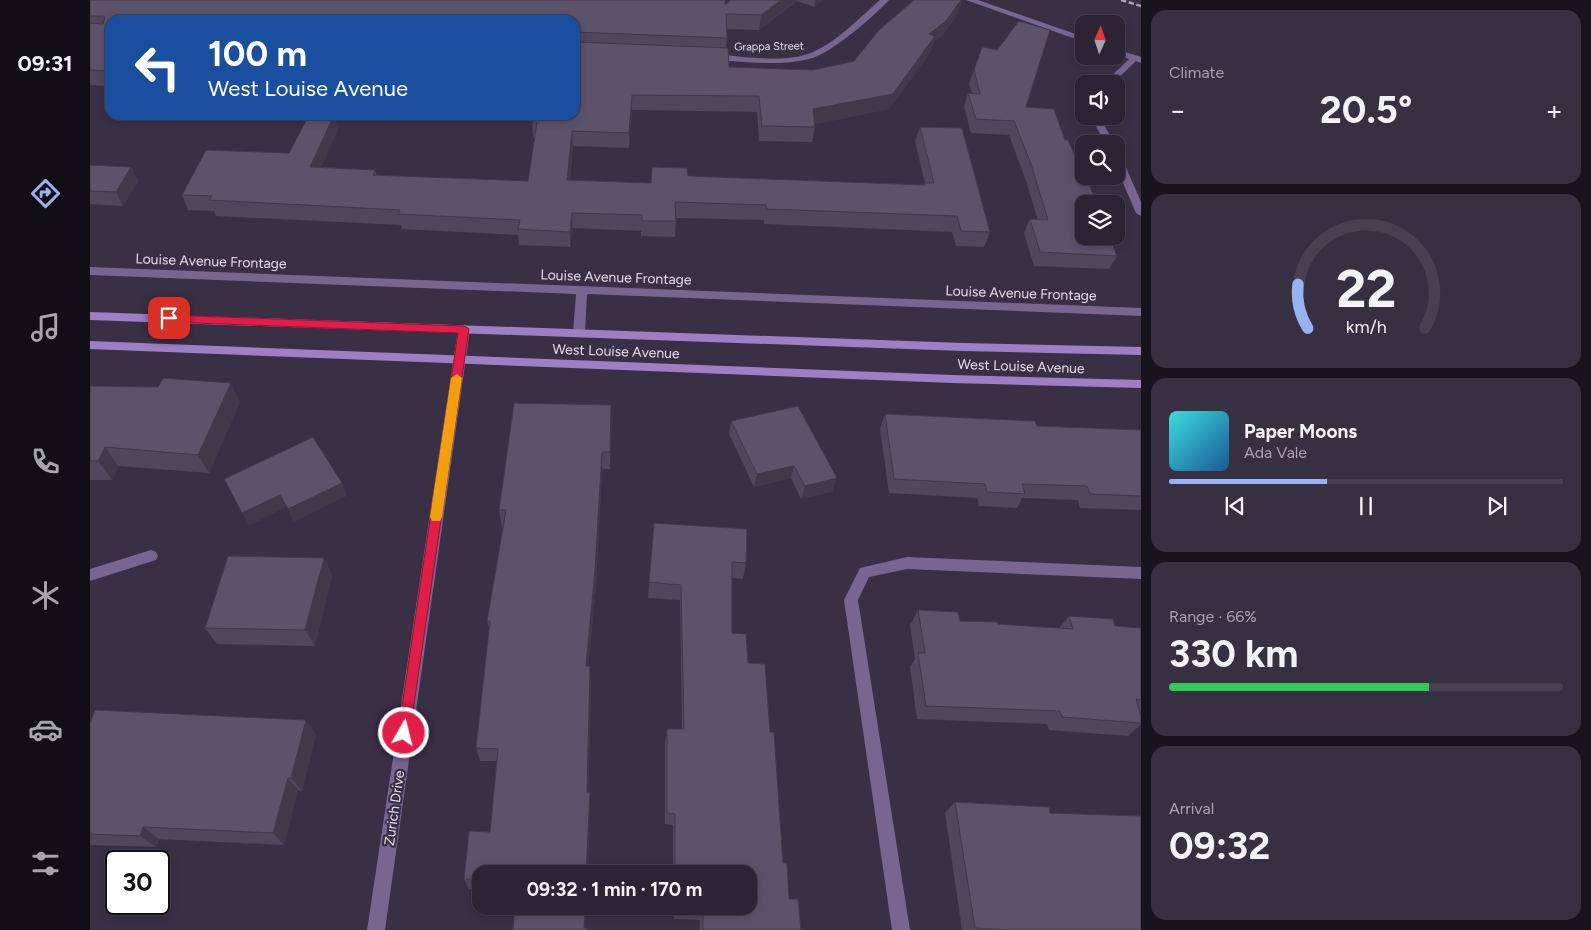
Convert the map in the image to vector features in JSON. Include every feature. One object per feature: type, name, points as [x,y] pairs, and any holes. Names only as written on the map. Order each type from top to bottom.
[{"type":"main road","name":"West Louise Avenue","points":[[90,316],[943,347],[1141,351]]},
{"type":"main road","name":"West Louise Avenue","points":[[90,345],[952,379],[1141,384]]},
{"type":"street","name":"Grappa Street","points":[[703,57],[784,59],[809,56],[824,50],[885,0]]},
{"type":"street","points":[[970,0],[1075,37]]},
{"type":"street","points":[[1125,55],[1138,59]]},
{"type":"street","points":[[1118,75],[1138,59]]},
{"type":"street","points":[[1125,177],[1141,213]]},
{"type":"street","name":"Louise Avenue Frontage","points":[[90,271],[1141,312]]},
{"type":"street","points":[[579,333],[582,290]]},
{"type":"street","name":"Zurich Drive","points":[[376,930],[464,329]]},
{"type":"street","points":[[90,575],[151,556]]},
{"type":"street","points":[[901,930],[851,600],[865,572],[907,563],[1141,573]]},
{"type":"building","points":[[90,0],[725,0],[725,5],[731,0],[781,0],[761,15],[726,14],[727,38],[580,32],[580,15],[105,15],[105,18],[104,16],[90,16]]},
{"type":"building","points":[[914,0],[961,0],[946,21],[929,34],[935,36],[893,94],[813,109],[815,127],[762,126],[759,96],[632,95],[629,133],[572,131],[567,180],[651,183],[652,167],[687,168],[688,176],[925,185],[924,183],[934,183],[920,127],[962,128],[990,232],[961,231],[957,216],[767,209],[766,205],[675,202],[676,221],[642,221],[642,215],[572,213],[570,232],[518,229],[520,220],[398,214],[400,210],[209,200],[212,196],[182,195],[206,150],[289,153],[306,120],[332,120],[310,167],[375,170],[373,175],[528,181],[537,122],[532,122],[532,120],[580,120],[580,42],[728,48],[729,67],[813,70],[854,61],[879,30]]},
{"type":"building","points":[[105,18],[105,71],[90,70],[90,23],[103,24]]},
{"type":"building","points":[[1019,21],[1050,30],[1026,107],[1054,109],[1065,140],[1068,140],[1075,156],[1075,185],[1090,185],[1093,195],[1075,195],[1075,245],[1113,245],[1117,256],[1040,252],[1030,219],[1048,220],[1031,164],[1014,121],[976,119],[968,93],[980,94],[974,70],[982,47],[997,50]]},
{"type":"building","points":[[90,165],[131,167],[116,192],[90,191]]},
{"type":"building","points":[[163,378],[231,383],[198,455],[105,447],[98,461],[90,461],[90,386],[158,387]]},
{"type":"building","points":[[514,403],[611,405],[610,452],[602,452],[595,570],[586,666],[590,666],[587,792],[590,792],[586,865],[472,865],[472,879],[464,879],[469,831],[490,832],[498,749],[476,748],[490,621],[487,621],[506,510],[499,510]]},
{"type":"building","points":[[798,406],[837,478],[805,486],[794,466],[757,474],[731,421]]},
{"type":"building","points":[[885,414],[1035,421],[1037,426],[1141,430],[1141,496],[1090,494],[1087,486],[1022,484],[1025,494],[987,492],[985,484],[894,479]]},
{"type":"building","points":[[313,437],[342,483],[288,509],[280,495],[242,513],[224,479]]},
{"type":"building","points":[[654,523],[747,529],[746,563],[732,562],[732,633],[746,634],[748,663],[765,664],[770,732],[774,732],[783,863],[787,863],[789,899],[798,899],[801,930],[703,930],[703,915],[757,915],[757,865],[675,865],[675,814],[667,813],[667,729],[684,729],[681,585],[649,582]]},
{"type":"building","points":[[228,556],[324,558],[305,630],[205,628]]},
{"type":"building","points":[[918,610],[958,612],[960,621],[997,622],[998,624],[1073,629],[1069,616],[1113,619],[1115,626],[1141,628],[1141,700],[1136,699],[1141,723],[1062,717],[1060,711],[926,706],[918,653],[925,653]]},
{"type":"building","points":[[95,710],[306,720],[291,778],[288,778],[273,833],[143,827],[140,836],[90,834],[90,723]]},
{"type":"building","points":[[955,802],[1049,807],[1050,813],[1141,816],[1141,930],[1008,930],[975,928]]},
{"type":"building","points":[[514,915],[585,915],[584,928],[587,928],[587,930],[513,930]]},
{"type":"railway","points":[[1121,0],[1141,6]]},
{"type":"slow traffic","points":[[436,517],[457,378]]},
{"type":"route","points":[[169,318],[464,329],[404,733]]}]
